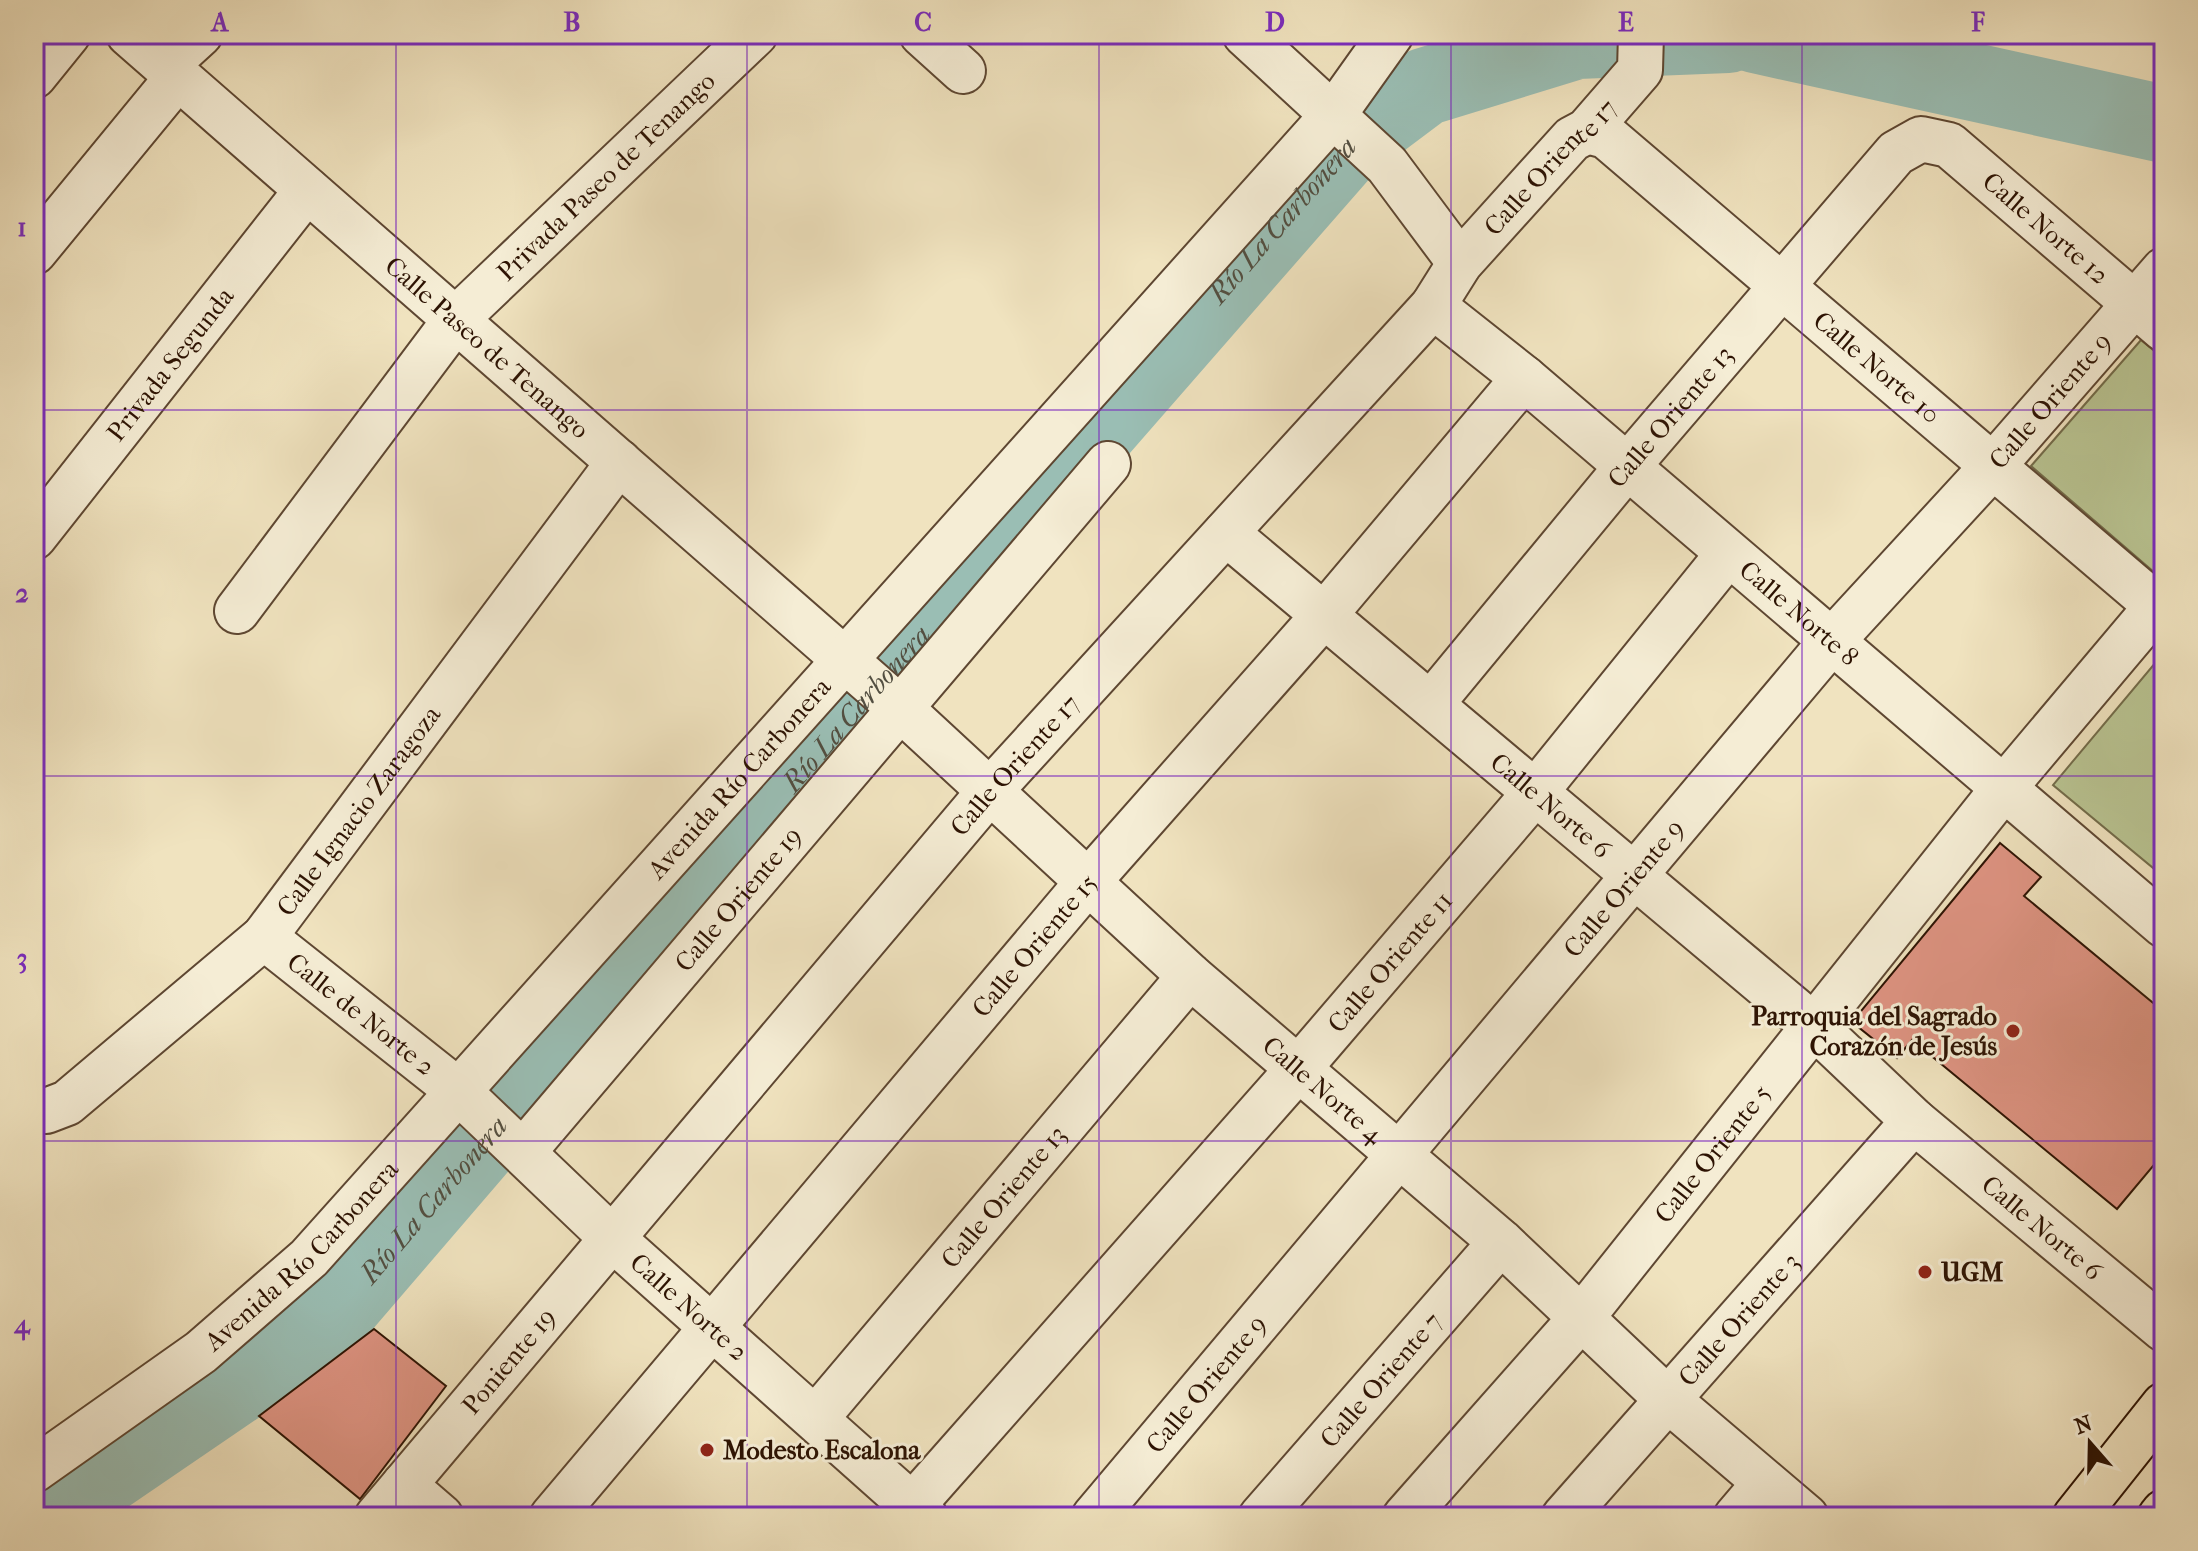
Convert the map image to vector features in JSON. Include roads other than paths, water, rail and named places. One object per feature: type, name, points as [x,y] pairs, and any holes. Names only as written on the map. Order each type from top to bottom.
[{"type":"main road","points":[[2075,1517],[2164,1405]]},
{"type":"main road","points":[[2160,1517],[2164,1512]]},
{"type":"street","points":[[34,76],[68,34]]},
{"type":"street","name":"Calle Paseo de Tenango","points":[[129,34],[845,660]]},
{"type":"street","points":[[34,252],[200,34]]},
{"type":"street","name":"Privada Paseo de Tenango","points":[[237,611],[456,319],[755,34]]},
{"type":"street","points":[[922,34],[963,71]]},
{"type":"street","points":[[1245,34],[1387,165],[1460,263]]},
{"type":"street","name":"Avenida Río Carbonera","points":[[34,1470],[201,1352],[309,1258],[1334,114],[1391,34]]},
{"type":"street","name":"Calle Oriente 17","points":[[614,1240],[989,792],[1433,306],[1460,263],[1572,139],[1587,131],[1640,52]]},
{"type":"street","name":"Calle Norte 10","points":[[1587,131],[1606,136],[1992,467],[2162,606]]},
{"type":"street","name":"Calle Oriente 13","points":[[1431,704],[1626,468],[1896,153],[1921,139]]},
{"type":"street","name":"Calle Norte 12","points":[[1921,139],[1949,145],[2149,317]]},
{"type":"street","name":"Privada Segunda","points":[[34,537],[307,190]]},
{"type":"street","name":"Calle Oriente 9","points":[[1094,1517],[1830,643],[1992,467],[2149,317],[2164,270]]},
{"type":"street","name":"Calle Norte 8","points":[[1433,306],[1524,378],[1830,643],[2164,925]]},
{"type":"street","name":"Calle Oriente 15","points":[[552,1517],[714,1329],[1087,883],[1325,614],[1524,378]]},
{"type":"street","name":"Calle Ignacio Zaragoza","points":[[40,1110],[67,1103],[264,937],[619,462]]},
{"type":"street","name":"Calle Oriente 19","points":[[514,1143],[901,709],[1108,464]]},
{"type":"street","name":"Calle Norte 6","points":[[1226,533],[1431,704],[1533,795],[1815,1027],[1914,1121],[2164,1329]]},
{"type":"street","name":"Calle Oriente 11","points":[[919,1511],[1533,795],[1728,554]]},
{"type":"street","name":"Calle Oriente 5","points":[[1405,1517],[1582,1317],[2003,789],[2162,606]]},
{"type":"street","name":"Calle Norte 4","points":[[845,660],[1190,976],[1501,1242],[1666,1398],[1806,1517]]},
{"type":"street","name":"Calle de Norte 2","points":[[264,937],[457,1090]]},
{"type":"street","name":"Calle Oriente 13","points":[[816,1418],[1190,976]]},
{"type":"street","name":"Calle Norte 2","points":[[457,1090],[614,1240],[919,1511]]},
{"type":"street","name":"Calle Oriente 3","points":[[1564,1517],[1914,1121]]},
{"type":"street","name":"Poniente 19","points":[[390,1501],[614,1240]]},
{"type":"street","name":"Calle Oriente 7","points":[[1261,1517],[1501,1242]]},
{"type":"street","points":[[1736,1517],[1765,1483]]},
{"type":"street","points":[[390,1501],[441,1517]]},
{"type":"waterway","name":"Río La Carbonera","points":[[44,1517],[324,1326],[859,704],[1348,144],[1424,87],[1577,40],[1728,34]]},
{"type":"waterway","name":"Río La Carbonera","points":[[1755,34],[2164,124]]},
{"type":"place","name":"Parroquia del Sagrado Corazón de Jesús","points":[[2013,1031]]},
{"type":"place","name":"UGM","points":[[1925,1272]]},
{"type":"place","name":"Modesto Escalona","points":[[707,1450]]}]
